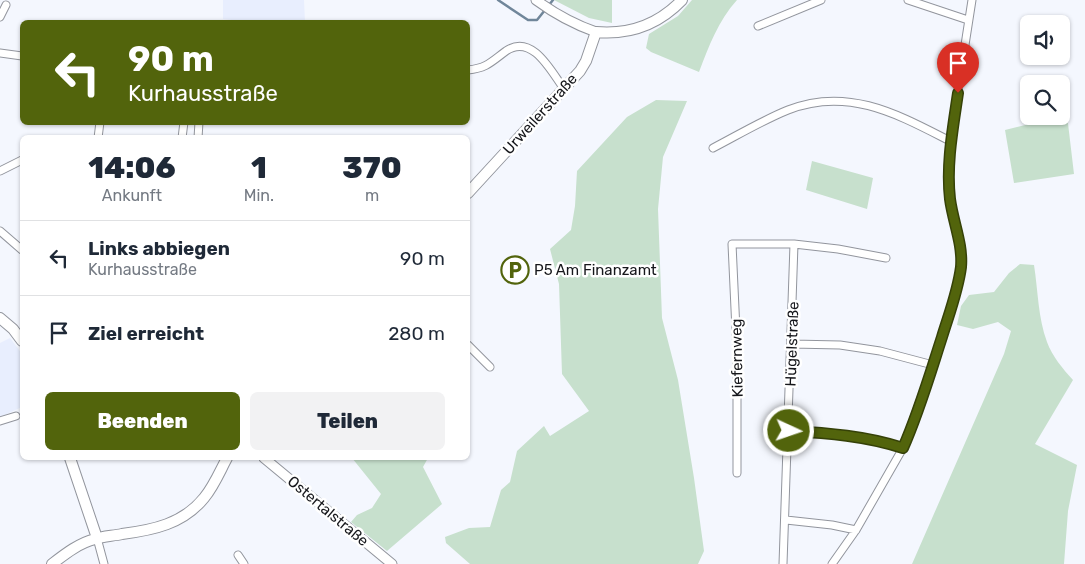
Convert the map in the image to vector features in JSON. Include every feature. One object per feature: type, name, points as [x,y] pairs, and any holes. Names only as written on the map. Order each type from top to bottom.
[{"type":"main road","points":[[596,32],[612,34],[633,31],[673,10],[682,0]]},
{"type":"main road","name":"Urweilerstraße","points":[[470,191],[580,71],[586,61],[596,32]]},
{"type":"main road","points":[[0,318],[13,329],[20,338]]},
{"type":"main road","points":[[71,460],[97,538]]},
{"type":"main road","points":[[52,564],[79,545],[97,538],[149,530],[170,524],[185,516],[204,498],[226,460]]},
{"type":"street","points":[[758,26],[821,0]]},
{"type":"street","points":[[908,0],[968,20]]},
{"type":"street","points":[[832,564],[856,530],[903,448],[933,365],[956,290],[961,266],[960,243],[950,200],[950,141],[972,0]]},
{"type":"street","points":[[536,1],[570,22],[596,32]]},
{"type":"street","points":[[0,17],[6,5]]},
{"type":"street","points":[[470,70],[480,69],[514,46],[521,46],[532,49],[564,89]]},
{"type":"street","points":[[0,53],[20,56]]},
{"type":"street","points":[[713,148],[788,110],[820,102],[842,100],[870,105],[896,114],[950,141]]},
{"type":"street","points":[[0,171],[20,161]]},
{"type":"street","points":[[0,232],[20,248]]},
{"type":"street","name":"Kiefernweg","points":[[737,473],[737,352],[732,244],[794,244]]},
{"type":"street","points":[[794,244],[838,249],[886,258]]},
{"type":"street","name":"Hügelstraße","points":[[783,564],[794,244]]},
{"type":"street","points":[[792,344],[840,345],[880,351],[933,365]]},
{"type":"street","points":[[470,347],[490,367]]},
{"type":"street","points":[[0,421],[16,416]]},
{"type":"street","points":[[789,431],[870,439],[903,448]]},
{"type":"street","name":"Ostertalstraße","points":[[266,460],[392,564]]},
{"type":"street","points":[[786,520],[832,525],[856,530]]},
{"type":"street","points":[[97,538],[104,564]]},
{"type":"street","points":[[238,555],[244,564]]},
{"type":"shaded area","points":[[223,0],[304,0],[305,20],[223,19]]},
{"type":"shaded area","points":[[10,338],[20,351],[20,408],[0,417],[0,343]]},
{"type":"green space","points":[[554,0],[612,0],[612,23],[589,18]]},
{"type":"green space","points":[[692,0],[737,0],[719,25],[699,72],[651,52],[646,48],[649,34],[678,16]]},
{"type":"green space","points":[[656,100],[687,101],[663,157],[658,209],[662,318],[678,380],[704,551],[698,564],[470,564],[446,543],[445,537],[469,528],[490,527],[501,490],[510,482],[517,451],[544,426],[550,436],[589,411],[562,374],[559,284],[550,249],[571,230],[575,206],[577,171],[627,117]]},
{"type":"green space","points":[[1026,125],[1068,125],[1074,174],[1014,183],[1005,130]]},
{"type":"green space","points":[[812,161],[873,178],[867,209],[806,190]]},
{"type":"green space","points":[[1020,264],[1034,265],[1040,314],[1047,342],[1055,357],[1073,380],[1035,444],[1077,465],[1068,511],[1064,564],[912,564],[1004,354],[1011,331],[998,322],[973,329],[957,325],[961,306],[969,295],[994,292],[1009,273]]},
{"type":"green space","points":[[354,460],[427,460],[423,467],[442,504],[387,551],[351,522],[357,515],[372,508],[381,494]]},
{"type":"waterway","points":[[498,0],[528,20],[537,20],[553,0]]},
{"type":"place","name":"P5 Am Finanzamt","points":[[515,270]]},
{"type":"route","points":[[789,431],[870,439],[903,448],[933,365],[956,290],[961,266],[960,243],[950,200],[949,176],[950,141],[958,93]]}]
